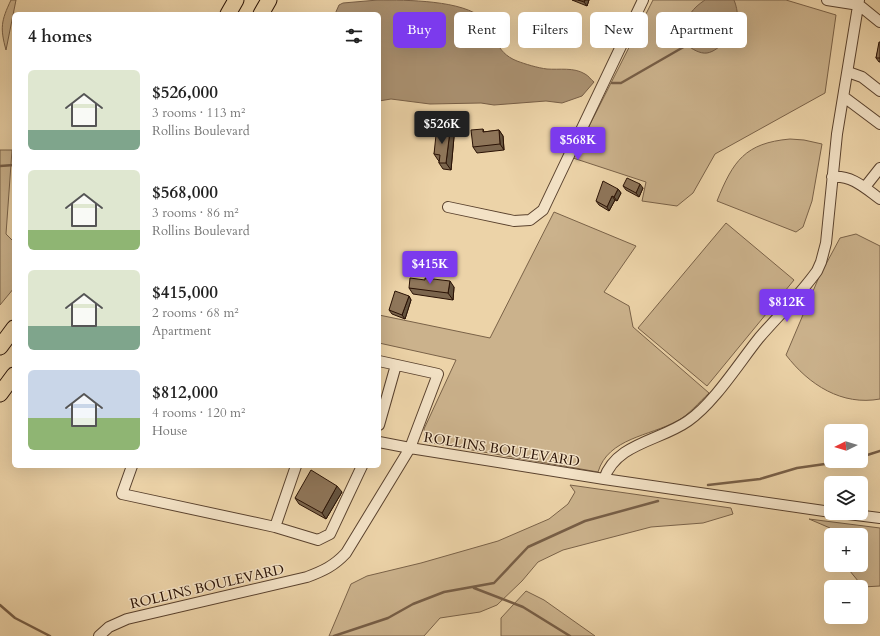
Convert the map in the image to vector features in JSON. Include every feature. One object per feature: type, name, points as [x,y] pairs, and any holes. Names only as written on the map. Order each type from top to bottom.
[{"type":"highway","points":[[229,12],[236,0]]},
{"type":"highway","points":[[262,12],[269,0]]},
{"type":"highway","points":[[0,347],[12,331]]},
{"type":"highway","points":[[0,394],[12,378]]},
{"type":"street","points":[[448,207],[514,221],[530,220],[542,210],[643,0]]},
{"type":"street","points":[[828,0],[859,3],[880,22]]},
{"type":"street","points":[[604,479],[609,466],[628,449],[666,434],[690,420],[715,395],[760,337],[811,279],[821,262],[824,253],[832,178],[859,3]]},
{"type":"street","points":[[848,72],[862,77],[880,91]]},
{"type":"street","points":[[844,97],[880,124]]},
{"type":"street","points":[[865,187],[880,168]]},
{"type":"street","points":[[832,178],[843,176],[865,187],[880,199]]},
{"type":"street","points":[[381,361],[438,374],[410,448],[381,442]]},
{"type":"street","points":[[381,418],[396,365]]},
{"type":"street","name":"ROLLINS BOULEVARD","points":[[99,636],[109,627],[127,619],[307,577],[336,564],[346,553],[410,448],[604,479],[824,511]]},
{"type":"street","points":[[131,468],[122,494],[275,527],[318,540],[330,534],[361,468]]},
{"type":"street","points":[[275,527],[295,468]]},
{"type":"street","points":[[868,516],[880,518]]},
{"type":"shaded area","points":[[11,0],[16,0],[14,12],[12,12],[12,20],[6,50],[2,30],[5,14]]},
{"type":"shaded area","points":[[378,0],[404,0],[434,2],[463,8],[472,12],[454,12],[454,48],[501,48],[509,57],[520,62],[547,69],[576,70],[586,75],[594,82],[582,96],[562,103],[546,101],[494,105],[481,103],[430,104],[391,99],[381,101],[381,12],[336,12],[339,5],[343,3]]},
{"type":"shaded area","points":[[653,0],[786,0],[836,15],[825,93],[715,154],[693,193],[677,206],[642,201],[646,182],[573,158],[629,48],[648,48],[647,12]]},
{"type":"shaded area","points":[[705,0],[734,0],[737,12],[691,12]]},
{"type":"shaded area","points":[[691,48],[718,48],[707,53],[696,51]]},
{"type":"shaded area","points":[[790,139],[822,144],[812,201],[803,227],[796,232],[717,201],[729,175],[743,156],[762,145]]},
{"type":"shaded area","points":[[0,150],[12,150],[6,234],[12,240],[12,290],[0,305]]},
{"type":"shaded area","points":[[554,212],[636,246],[604,292],[629,306],[633,327],[709,393],[690,412],[681,418],[666,426],[631,439],[620,445],[603,461],[598,472],[426,442],[424,429],[456,360],[381,343],[381,315],[490,338]]},
{"type":"shaded area","points":[[726,223],[794,280],[707,386],[638,328]]},
{"type":"shaded area","points":[[856,234],[880,246],[880,399],[853,399],[827,391],[805,376],[786,355],[819,277],[840,238]]},
{"type":"shaded area","points":[[570,485],[731,508],[733,514],[703,523],[651,527],[563,550],[538,562],[522,581],[497,605],[480,612],[440,618],[424,636],[329,636],[351,584],[367,576],[421,563],[498,541],[549,519],[568,504],[575,492]]},
{"type":"shaded area","points":[[809,519],[880,528],[880,586],[868,587],[868,580],[857,580],[851,572],[868,572],[868,528],[830,528]]},
{"type":"shaded area","points":[[526,591],[544,600],[595,636],[501,636],[501,618]]},
{"type":"building","points":[[879,42],[880,58],[876,58]]},
{"type":"building","points":[[483,129],[483,132],[499,130],[500,144],[473,147],[471,130]]},
{"type":"building","points":[[440,130],[450,131],[446,163],[439,163],[440,155],[434,154],[436,135],[439,135]]},
{"type":"building","points":[[627,178],[640,184],[636,193],[623,186]]},
{"type":"building","points":[[603,181],[618,189],[614,197],[612,196],[607,207],[596,201]]},
{"type":"building","points":[[410,278],[450,281],[448,293],[409,288]]},
{"type":"building","points":[[395,291],[409,296],[402,315],[389,310]]},
{"type":"building","points":[[311,470],[337,486],[322,513],[295,498]]},
{"type":"waterway","points":[[612,83],[621,83],[682,48]]},
{"type":"waterway","points":[[0,166],[12,165]]},
{"type":"waterway","points":[[868,455],[880,451]]},
{"type":"waterway","points":[[708,485],[760,479],[797,468],[824,464]]},
{"type":"waterway","points":[[334,636],[388,618],[413,604],[444,592],[494,583],[528,547],[585,521],[658,501]]},
{"type":"waterway","points":[[474,588],[523,607],[570,636]]},
{"type":"waterway","points":[[0,605],[15,618],[50,636]]}]
